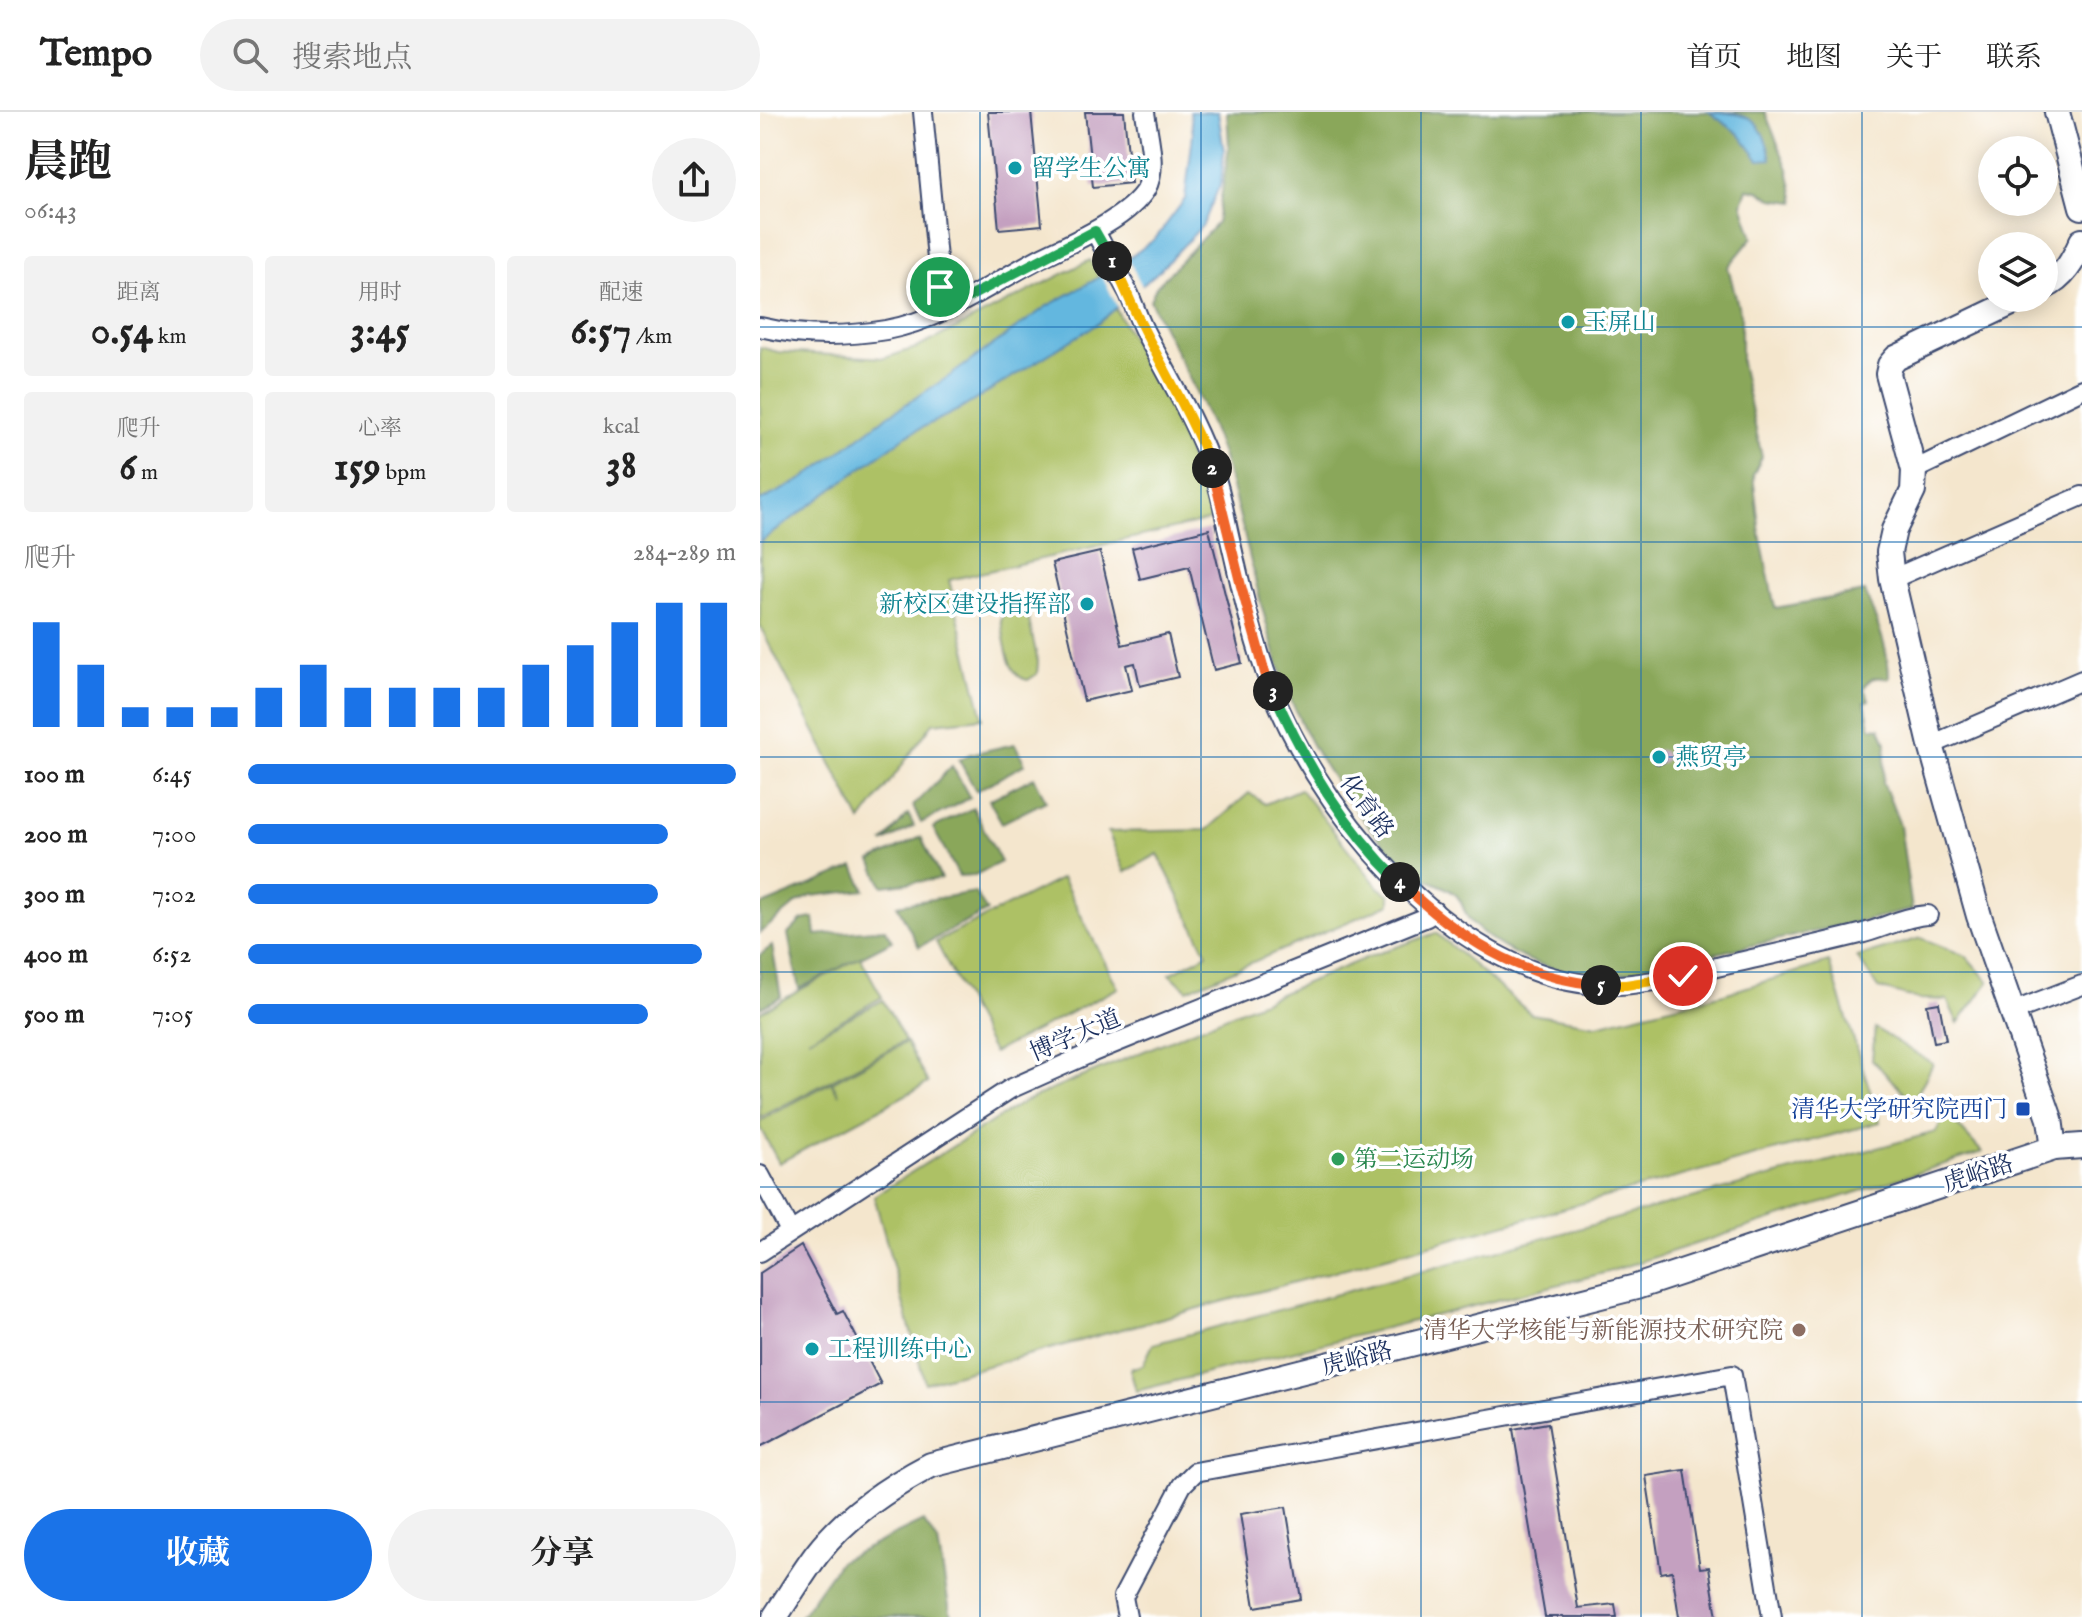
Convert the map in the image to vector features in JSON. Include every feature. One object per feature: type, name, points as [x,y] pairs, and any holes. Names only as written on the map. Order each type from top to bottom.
[{"type":"street","points":[[923,112],[942,311]]},
{"type":"street","points":[[760,327],[801,334],[841,335],[889,330],[942,311],[1095,231],[1136,202],[1151,178],[1145,112]]},
{"type":"street","points":[[2057,112],[2081,199]]},
{"type":"street","name":"化育路","points":[[1095,231],[1177,391],[1216,477],[1265,673],[1296,744],[1316,778],[1379,861],[1434,911],[1511,963],[1553,978],[1600,985],[1626,985],[1683,976],[1863,934],[1928,915]]},
{"type":"street","points":[[2058,280],[2072,262],[2082,241]]},
{"type":"street","points":[[1993,312],[1896,358],[1890,365],[1888,374],[1914,470],[1913,491],[1898,520],[1889,552],[1892,579],[1931,745],[1979,916],[2050,1119],[2054,1148]]},
{"type":"street","points":[[1914,470],[2082,389]]},
{"type":"street","points":[[1892,579],[2082,496]]},
{"type":"street","points":[[1931,745],[2082,680]]},
{"type":"street","name":"博学大道","points":[[760,1252],[1010,1089],[1434,911]]},
{"type":"street","points":[[2012,1012],[2082,985]]},
{"type":"street","name":"虎峪路","points":[[775,1617],[819,1552],[860,1511],[898,1482],[931,1465],[1636,1287],[2054,1148],[2082,1146]]},
{"type":"street","points":[[760,1175],[790,1231]]},
{"type":"street","points":[[1127,1617],[1123,1597],[1182,1485],[1195,1472],[1732,1375],[1772,1617]]},
{"type":"green space","points":[[1227,112],[1765,112],[1788,169],[1795,202],[1772,199],[1759,191],[1747,189],[1742,204],[1753,237],[1728,267],[1741,317],[1741,363],[1762,457],[1753,475],[1760,534],[1775,608],[1865,592],[1884,645],[1889,678],[1869,682],[1864,689],[1869,700],[1865,702],[1870,727],[1880,728],[1886,743],[1883,782],[1900,825],[1912,910],[1627,973],[1606,975],[1564,971],[1523,958],[1487,936],[1471,922],[1453,892],[1415,873],[1370,828],[1332,777],[1293,706],[1279,667],[1220,448],[1150,300],[1156,287],[1217,223],[1229,147]]},
{"type":"green space","points":[[1090,260],[1174,420],[1189,453],[1211,520],[949,580],[983,718],[933,723],[861,821],[760,626],[760,347],[778,352],[885,358],[919,347]]},
{"type":"green space","points":[[1015,606],[1023,609],[1028,616],[1038,662],[1037,674],[1028,680],[1015,672],[1011,664],[1001,620],[1006,610]]},
{"type":"green space","points":[[1015,744],[1025,764],[976,791],[959,760],[970,754]]},
{"type":"green space","points":[[952,766],[970,798],[921,823],[913,806]]},
{"type":"green space","points":[[1034,777],[1046,801],[1002,823],[989,800]]},
{"type":"green space","points":[[1300,789],[1379,888],[1390,895],[1390,904],[1187,990],[1170,974],[1207,954],[1158,854],[1125,872],[1108,832],[1207,830],[1249,793],[1265,804]]},
{"type":"green space","points":[[973,808],[1001,862],[975,875],[959,876],[933,828]]},
{"type":"green space","points":[[908,814],[914,826],[883,843]]},
{"type":"green space","points":[[921,837],[941,879],[883,886],[871,861]]},
{"type":"green space","points":[[854,867],[865,890],[811,896],[797,903],[760,933],[760,906]]},
{"type":"green space","points":[[1062,878],[1118,988],[993,1053],[936,942]]},
{"type":"green space","points":[[975,892],[987,911],[919,947],[897,905]]},
{"type":"green space","points":[[814,918],[816,935],[885,929],[892,941],[799,989],[788,934],[802,920]]},
{"type":"green space","name":"第二运动场","points":[[1436,933],[1531,1014],[1597,1025],[1724,994],[1829,962],[1880,1122],[925,1383],[874,1196],[1025,1101],[1368,957]]},
{"type":"green space","points":[[1921,938],[1966,956],[1989,982],[1958,1023],[1947,1000],[1918,999],[1878,988],[1857,957]]},
{"type":"green space","points":[[772,946],[781,997],[760,1008],[760,955]]},
{"type":"green space","points":[[860,957],[882,997],[808,1039],[883,1000],[905,1041],[760,1118],[760,1012]]},
{"type":"green space","points":[[1875,1028],[1933,1064],[1913,1102],[1872,1060]]},
{"type":"green space","points":[[906,1042],[928,1083],[779,1163],[760,1128],[760,1121],[831,1082],[839,1095],[832,1082]]},
{"type":"green space","points":[[1946,1113],[1982,1152],[1608,1272],[1136,1391],[1130,1369],[1143,1365],[1153,1344],[1936,1132]]},
{"type":"green space","points":[[923,1521],[938,1542],[951,1617],[800,1617],[840,1561]]},
{"type":"water","points":[[1190,112],[1218,112],[1224,151],[1221,182],[1203,225],[1161,269],[1099,323],[962,408],[907,435],[760,542],[760,501],[803,479],[886,417],[1047,306],[1111,271],[1155,239],[1185,199],[1193,134]]},
{"type":"water","points":[[1709,112],[1734,114],[1752,120],[1764,135],[1771,159],[1759,160],[1739,134]]},
{"type":"pier","points":[[1126,255],[1144,290],[1120,312],[1100,272]]},
{"type":"building","name":"留学生公寓","points":[[988,112],[1031,112],[1042,225],[999,229]]},
{"type":"building","points":[[1085,112],[1124,112],[1131,183],[1093,187]]},
{"type":"building","points":[[1209,529],[1242,663],[1214,670],[1189,567],[1140,579],[1132,548]]},
{"type":"building","name":"新校区建设指挥部","points":[[1100,552],[1122,645],[1168,634],[1178,677],[1140,686],[1135,663],[1126,665],[1132,690],[1084,701],[1052,563]]},
{"type":"building","name":"燕贸亭","points":[[1659,750],[1666,757],[1659,764],[1652,757]]},
{"type":"building","points":[[1939,1003],[1946,1040],[1934,1042],[1927,1005]]},
{"type":"building","name":"工程训练中心","points":[[801,1246],[837,1314],[843,1311],[881,1384],[760,1447],[760,1273]]},
{"type":"building","points":[[1548,1423],[1578,1608],[1615,1604],[1617,1617],[1545,1617],[1513,1429]]},
{"type":"building","points":[[1685,1470],[1700,1568],[1709,1567],[1717,1617],[1679,1617],[1672,1571],[1661,1573],[1646,1476]]},
{"type":"building","points":[[1286,1507],[1301,1599],[1255,1607],[1240,1514]]},
{"type":"place","name":"留学生公寓","points":[[1015,168]]},
{"type":"place","name":"玉屏山","points":[[1568,322]]},
{"type":"place","name":"新校区建设指挥部","points":[[1087,604]]},
{"type":"place","name":"燕贸亭","points":[[1659,757]]},
{"type":"place","name":"清华大学研究院西门","points":[[2023,1109]]},
{"type":"place","name":"第二运动场","points":[[1338,1159]]},
{"type":"place","name":"清华大学核能与新能源技术研究院","points":[[1799,1330]]},
{"type":"place","name":"工程训练中心","points":[[812,1349]]},
{"type":"route","points":[[940,287],[942,311],[1095,231],[1210,461],[1265,673],[1296,744],[1316,778],[1379,861],[1413,894],[1484,947],[1535,973],[1575,983],[1600,985],[1626,985],[1683,976]]}]
